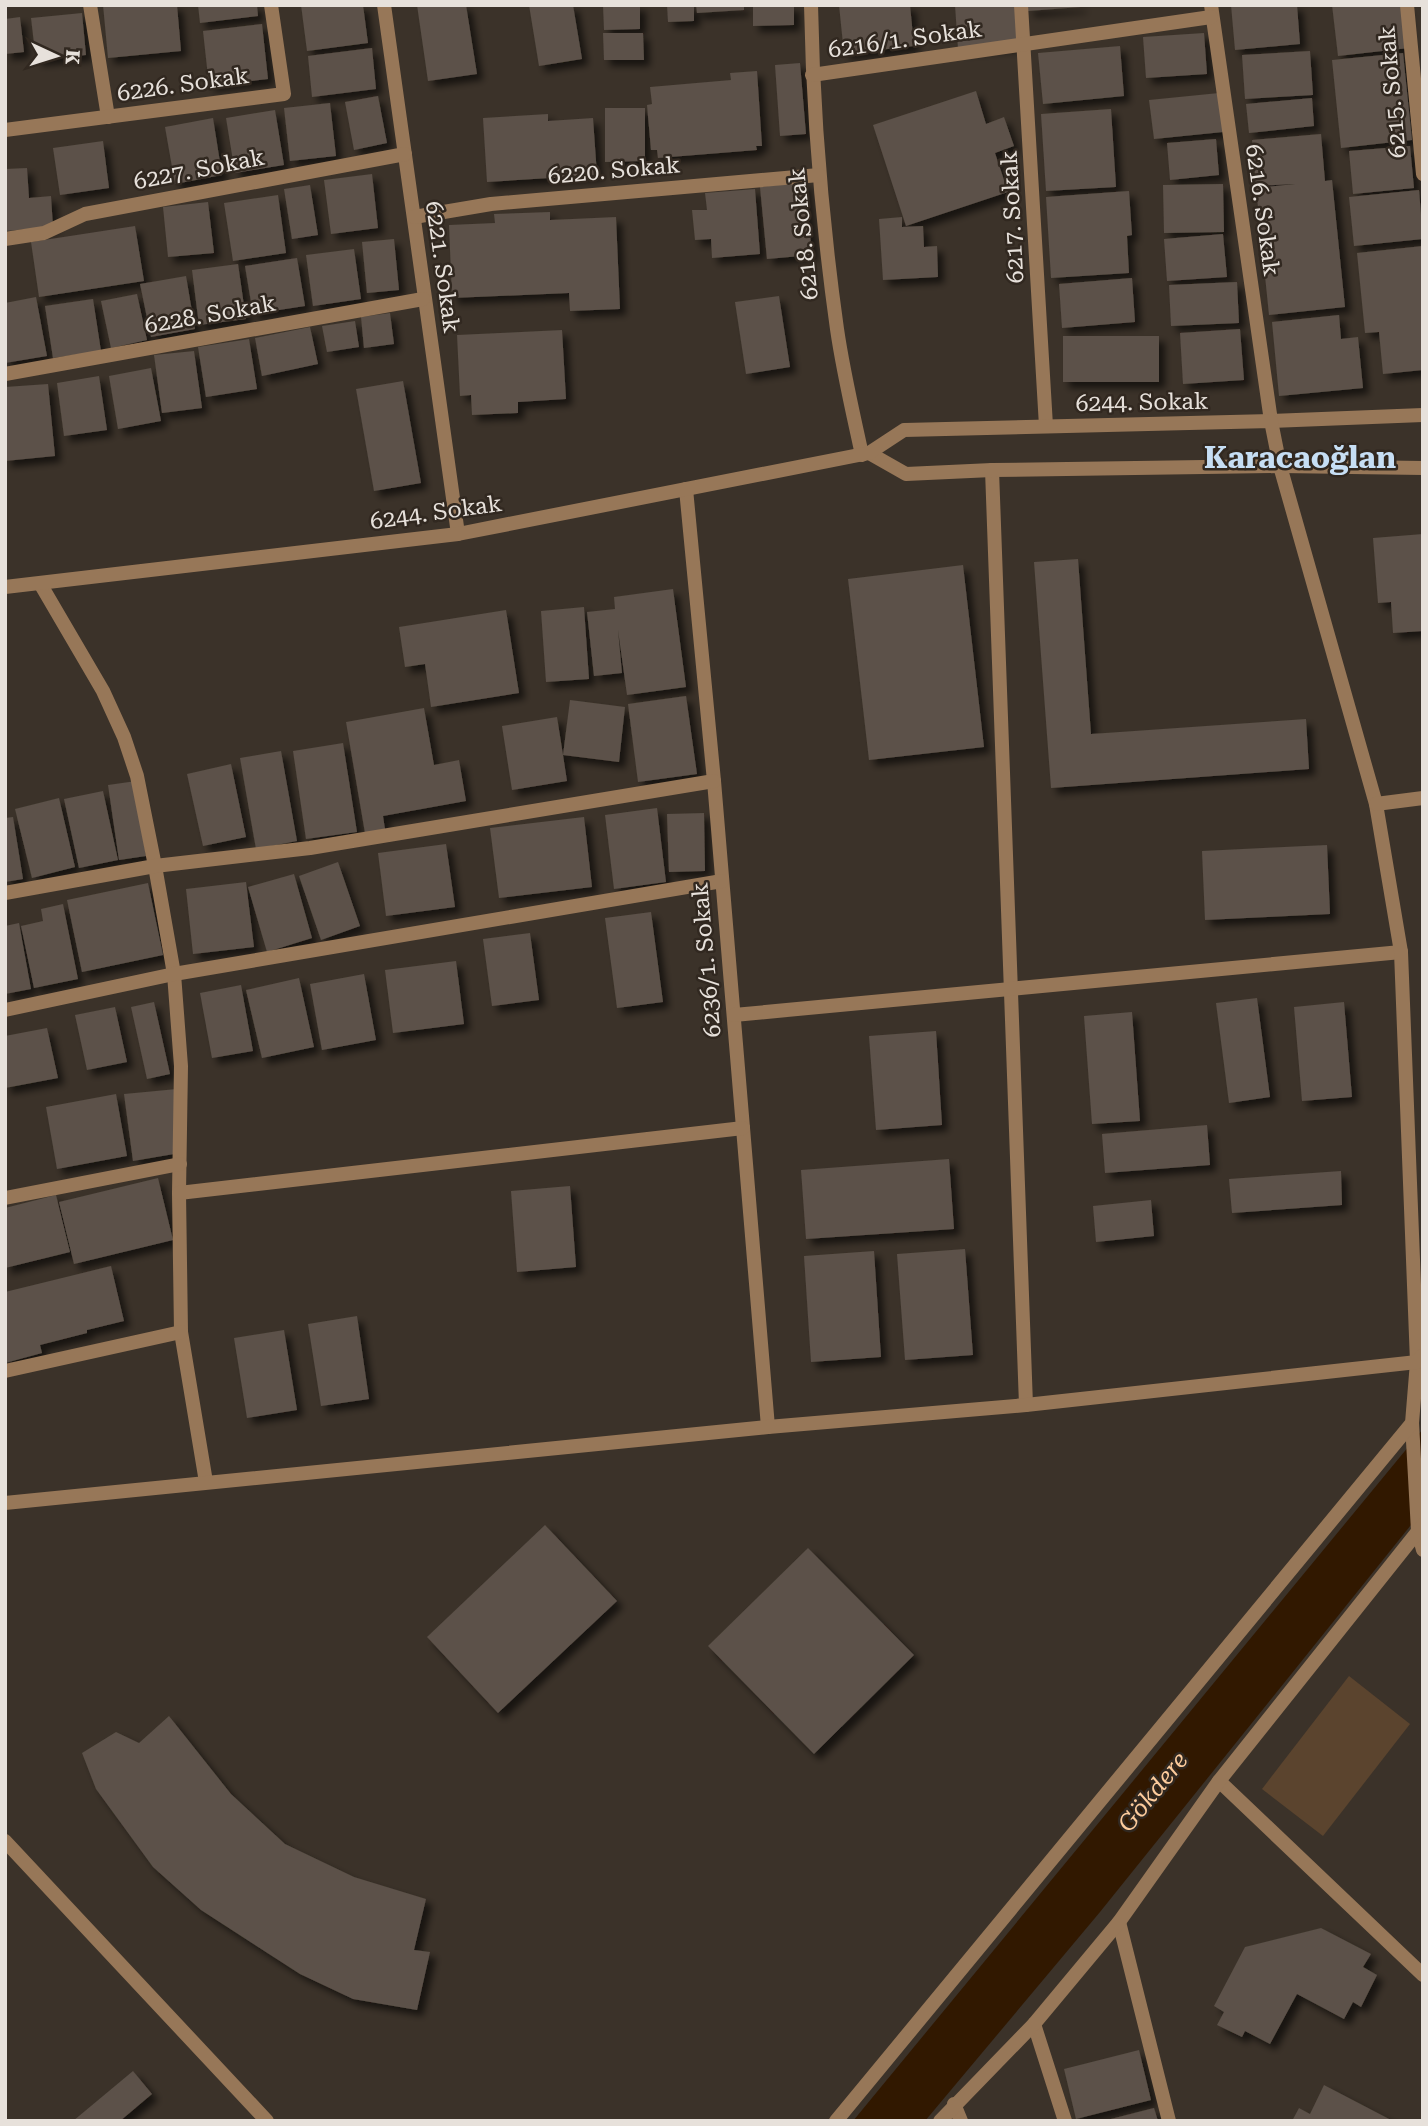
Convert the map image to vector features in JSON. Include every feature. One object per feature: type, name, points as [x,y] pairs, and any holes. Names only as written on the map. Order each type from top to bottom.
[{"type":"street","points":[[90,5],[108,117]]},
{"type":"street","name":"6226. Sokak","points":[[5,130],[284,94],[271,5]]},
{"type":"street","name":"6221. Sokak","points":[[384,5],[458,534]]},
{"type":"street","name":"6218. Sokak","points":[[811,5],[812,75],[819,174],[837,332],[865,454]]},
{"type":"street","name":"6217. Sokak","points":[[1021,5],[1046,426]]},
{"type":"street","name":"6215. Sokak","points":[[1407,5],[1423,174]]},
{"type":"street","name":"6216/1. Sokak","points":[[812,75],[1025,45],[1211,11]]},
{"type":"street","name":"6216. Sokak","points":[[1211,11],[1271,421],[1280,466],[1376,804],[1401,952],[1420,1359],[1412,1423],[1423,1550]]},
{"type":"street","name":"6227. Sokak","points":[[5,239],[44,233],[85,214],[405,154]]},
{"type":"street","name":"6220. Sokak","points":[[414,217],[491,204],[819,174]]},
{"type":"street","name":"6228. Sokak","points":[[5,374],[424,299]]},
{"type":"street","name":"6244. Sokak","points":[[5,587],[41,585],[458,534],[865,454],[904,430],[1423,415]]},
{"type":"street","points":[[865,454],[906,474],[992,470],[1280,466],[1423,468]]},
{"type":"street","points":[[992,470],[1026,1405]]},
{"type":"street","name":"6236/1. Sokak","points":[[686,489],[714,781],[768,1427]]},
{"type":"street","points":[[41,585],[103,691],[124,737],[137,776],[155,866],[174,974],[181,1066],[181,1332],[206,1482]]},
{"type":"street","points":[[5,893],[155,866],[310,848],[714,781]]},
{"type":"street","points":[[1376,804],[1423,797]]},
{"type":"street","points":[[5,1010],[174,974],[722,881]]},
{"type":"street","points":[[734,1015],[1401,952]]},
{"type":"street","points":[[179,1193],[743,1128]]},
{"type":"street","points":[[5,1198],[180,1164]]},
{"type":"street","points":[[5,1371],[181,1332]]},
{"type":"street","points":[[5,1503],[768,1427],[1026,1405],[1420,1359]]},
{"type":"street","points":[[836,2121],[1412,1423]]},
{"type":"street","points":[[940,2121],[1034,2024],[1119,1922],[1219,1781],[1420,1528]]},
{"type":"street","points":[[1219,1781],[1423,1975]]},
{"type":"street","points":[[5,1842],[267,2121]]},
{"type":"street","points":[[1119,1922],[1170,2121]]},
{"type":"street","points":[[1034,2024],[1065,2121]]},
{"type":"street","points":[[954,2104],[961,2121]]},
{"type":"shaded area","points":[[1349,1676],[1410,1724],[1323,1836],[1262,1789]]},
{"type":"water","name":"Gökdere","points":[[1423,1429],[1423,1510],[1100,1912],[925,2121],[853,2121]]},
{"type":"building","points":[[103,5],[177,5],[181,51],[108,58]]},
{"type":"building","points":[[198,5],[257,5],[258,16],[200,23]]},
{"type":"building","points":[[301,5],[363,5],[368,43],[307,51]]},
{"type":"building","points":[[417,5],[466,5],[477,74],[428,81]]},
{"type":"building","points":[[529,5],[573,5],[582,59],[539,66]]},
{"type":"building","points":[[603,5],[640,5],[640,29],[604,30]]},
{"type":"building","points":[[667,5],[694,5],[694,21],[668,22]]},
{"type":"building","points":[[696,5],[744,5],[744,10],[697,13]]},
{"type":"building","points":[[753,5],[794,5],[794,25],[753,26]]},
{"type":"building","points":[[839,5],[910,5],[914,46],[844,54]]},
{"type":"building","points":[[955,5],[1016,5],[1018,45],[958,49]]},
{"type":"building","points":[[1027,5],[1081,5],[1081,7],[1028,11]]},
{"type":"building","points":[[1231,5],[1297,5],[1300,44],[1235,50]]},
{"type":"building","points":[[1332,5],[1405,5],[1409,48],[1338,56]]},
{"type":"building","points":[[82,13],[86,55],[36,60],[31,18]]},
{"type":"building","points":[[20,17],[24,52],[5,54],[5,19]]},
{"type":"building","points":[[262,24],[268,79],[209,86],[203,31]]},
{"type":"building","points":[[603,33],[643,33],[644,60],[604,60]]},
{"type":"building","points":[[1204,33],[1207,74],[1146,78],[1143,37]]},
{"type":"building","points":[[1120,46],[1124,96],[1043,104],[1038,53]]},
{"type":"building","points":[[372,48],[376,89],[312,97],[308,56]]},
{"type":"building","points":[[1310,51],[1313,95],[1245,99],[1242,55]]},
{"type":"building","points":[[1403,53],[1412,140],[1341,148],[1332,60]]},
{"type":"building","points":[[800,63],[806,134],[780,136],[775,65]]},
{"type":"building","points":[[757,71],[762,146],[756,146],[757,150],[658,158],[657,150],[651,150],[647,105],[652,104],[650,87],[731,80],[730,73]]},
{"type":"building","points":[[976,91],[986,124],[1004,117],[1014,146],[995,153],[1008,192],[906,226],[873,125]]},
{"type":"building","points":[[1219,93],[1223,132],[1154,139],[1149,100]]},
{"type":"building","points":[[378,96],[387,143],[354,150],[345,102]]},
{"type":"building","points":[[1312,98],[1314,126],[1249,133],[1246,104]]},
{"type":"building","points":[[330,103],[336,156],[290,161],[284,108]]},
{"type":"building","points":[[605,108],[645,108],[645,161],[605,162]]},
{"type":"building","points":[[1111,109],[1116,187],[1046,191],[1041,114]]},
{"type":"building","points":[[275,110],[284,165],[235,173],[226,118]]},
{"type":"building","points":[[548,114],[548,121],[593,118],[597,175],[487,182],[483,118]]},
{"type":"building","points":[[213,118],[222,175],[175,184],[165,127]]},
{"type":"building","points":[[1321,134],[1325,181],[1332,180],[1345,307],[1269,315],[1256,188],[1295,184],[1256,186],[1252,140]]},
{"type":"building","points":[[1216,139],[1219,175],[1170,180],[1167,143]]},
{"type":"building","points":[[103,141],[109,188],[60,195],[53,148]]},
{"type":"building","points":[[1410,146],[1414,188],[1353,194],[1349,151]]},
{"type":"building","points":[[27,168],[29,198],[51,196],[53,227],[5,231],[5,169]]},
{"type":"building","points":[[372,174],[378,228],[331,234],[324,180]]},
{"type":"building","points":[[805,182],[812,255],[767,259],[760,187]]},
{"type":"building","points":[[1223,184],[1224,232],[1164,233],[1163,185]]},
{"type":"building","points":[[310,185],[318,235],[292,239],[284,189]]},
{"type":"building","points":[[755,189],[760,254],[712,258],[711,239],[695,240],[692,210],[707,210],[705,193]]},
{"type":"building","points":[[1419,190],[1423,239],[1354,246],[1349,197]]},
{"type":"building","points":[[1129,191],[1132,235],[1127,236],[1129,273],[1051,278],[1046,197]]},
{"type":"building","points":[[278,195],[286,253],[233,261],[224,203]]},
{"type":"building","points":[[208,202],[214,253],[168,257],[163,207]]},
{"type":"building","points":[[550,212],[550,220],[616,217],[620,309],[570,311],[569,293],[452,298],[449,225],[495,223],[494,214]]},
{"type":"building","points":[[902,217],[902,227],[923,226],[924,247],[937,246],[938,277],[883,280],[879,219]]},
{"type":"building","points":[[135,226],[144,281],[39,297],[31,242]]},
{"type":"building","points":[[1223,234],[1227,277],[1167,281],[1164,239]]},
{"type":"building","points":[[394,239],[399,290],[367,293],[362,242]]},
{"type":"building","points":[[1423,246],[1423,370],[1383,374],[1379,332],[1365,333],[1357,253]]},
{"type":"building","points":[[354,249],[361,299],[313,306],[306,255]]},
{"type":"building","points":[[297,258],[305,306],[253,314],[245,266]]},
{"type":"building","points":[[238,264],[246,319],[199,325],[192,270]]},
{"type":"building","points":[[186,276],[195,329],[151,337],[140,284]]},
{"type":"building","points":[[1132,278],[1135,322],[1062,328],[1059,284]]},
{"type":"building","points":[[1237,282],[1239,323],[1171,326],[1169,285]]},
{"type":"building","points":[[137,294],[147,340],[111,348],[101,301]]},
{"type":"building","points":[[779,296],[790,367],[746,374],[735,302]]},
{"type":"building","points":[[36,297],[47,356],[5,363],[5,303]]},
{"type":"building","points":[[93,299],[101,351],[53,358],[45,306]]},
{"type":"building","points":[[390,313],[394,344],[364,348],[361,317]]},
{"type":"building","points":[[1339,315],[1341,339],[1358,337],[1363,388],[1279,396],[1272,322]]},
{"type":"building","points":[[355,321],[359,347],[327,352],[322,326]]},
{"type":"building","points":[[310,327],[318,364],[262,376],[255,338]]},
{"type":"building","points":[[1240,329],[1244,380],[1183,384],[1180,333]]},
{"type":"building","points":[[562,330],[566,399],[518,402],[518,413],[472,415],[471,395],[460,396],[457,335]]},
{"type":"building","points":[[1063,336],[1159,336],[1159,382],[1063,382]]},
{"type":"building","points":[[249,339],[257,389],[206,397],[198,347]]},
{"type":"building","points":[[194,351],[202,408],[162,413],[154,355]]},
{"type":"building","points":[[151,368],[161,421],[118,429],[109,376]]},
{"type":"building","points":[[99,376],[107,430],[64,436],[57,383]]},
{"type":"building","points":[[403,381],[421,483],[374,491],[356,389]]},
{"type":"building","points":[[48,384],[55,456],[5,461],[5,387]]},
{"type":"building","points":[[1423,534],[1423,631],[1393,633],[1391,602],[1378,603],[1373,538]]},
{"type":"building","points":[[1078,559],[1091,734],[1306,719],[1309,769],[1051,788],[1034,562]]},
{"type":"building","points":[[963,565],[984,747],[869,760],[848,579]]},
{"type":"building","points":[[673,589],[686,687],[627,695],[618,630],[622,673],[594,676],[587,612],[615,609],[614,597]]},
{"type":"building","points":[[584,607],[589,679],[546,682],[541,611]]},
{"type":"building","points":[[506,610],[519,693],[431,707],[425,664],[405,667],[399,627]]},
{"type":"building","points":[[686,696],[697,774],[638,782],[628,704]]},
{"type":"building","points":[[570,700],[625,707],[619,762],[563,755]]},
{"type":"building","points":[[424,708],[434,765],[459,760],[466,801],[383,816],[385,829],[365,833],[346,722]]},
{"type":"building","points":[[557,717],[567,781],[512,790],[502,726]]},
{"type":"building","points":[[343,743],[357,832],[306,839],[293,751]]},
{"type":"building","points":[[281,751],[297,841],[256,849],[240,758]]},
{"type":"building","points":[[231,764],[246,837],[203,846],[187,774]]},
{"type":"building","points":[[136,781],[146,856],[119,860],[108,785]]},
{"type":"building","points":[[103,791],[118,860],[79,868],[64,799]]},
{"type":"building","points":[[59,798],[75,867],[32,878],[15,809]]},
{"type":"building","points":[[657,808],[666,882],[614,889],[605,815]]},
{"type":"building","points":[[704,813],[705,871],[669,872],[667,814]]},
{"type":"building","points":[[13,817],[23,879],[5,882],[5,818]]},
{"type":"building","points":[[584,817],[592,887],[499,898],[490,828]]},
{"type":"building","points":[[446,844],[455,907],[386,916],[378,853]]},
{"type":"building","points":[[1327,845],[1330,914],[1205,920],[1202,851]]},
{"type":"building","points":[[338,862],[360,926],[321,940],[299,876]]},
{"type":"building","points":[[294,874],[312,938],[267,952],[248,887]]},
{"type":"building","points":[[246,882],[254,947],[193,954],[186,889]]},
{"type":"building","points":[[148,883],[163,955],[82,972],[67,900]]},
{"type":"building","points":[[63,904],[78,979],[34,988],[21,926],[43,921],[41,909]]},
{"type":"building","points":[[651,912],[663,1002],[617,1008],[605,918]]},
{"type":"building","points":[[19,923],[31,989],[5,994],[5,926]]},
{"type":"building","points":[[530,933],[539,1000],[492,1006],[483,939]]},
{"type":"building","points":[[456,961],[464,1024],[393,1033],[385,970]]},
{"type":"building","points":[[364,974],[376,1040],[322,1050],[310,984]]},
{"type":"building","points":[[299,978],[314,1047],[262,1058],[246,990]]},
{"type":"building","points":[[241,985],[253,1051],[212,1058],[200,993]]},
{"type":"building","points":[[1257,998],[1270,1097],[1229,1103],[1216,1003]]},
{"type":"building","points":[[154,1002],[170,1074],[147,1079],[131,1007]]},
{"type":"building","points":[[1344,1002],[1352,1097],[1302,1101],[1294,1007]]},
{"type":"building","points":[[115,1007],[127,1062],[87,1070],[75,1015]]},
{"type":"building","points":[[1132,1012],[1140,1121],[1092,1124],[1084,1016]]},
{"type":"building","points":[[47,1028],[58,1078],[5,1088],[5,1036]]},
{"type":"building","points":[[936,1031],[942,1125],[876,1130],[869,1036]]},
{"type":"building","points":[[177,1089],[174,1154],[133,1161],[124,1094]]},
{"type":"building","points":[[116,1094],[127,1156],[57,1169],[46,1107]]},
{"type":"building","points":[[1207,1125],[1210,1165],[1105,1173],[1102,1134]]},
{"type":"building","points":[[949,1159],[954,1229],[806,1239],[801,1170]]},
{"type":"building","points":[[1341,1171],[1342,1205],[1232,1213],[1229,1179]]},
{"type":"building","points":[[158,1178],[173,1240],[74,1264],[59,1202]]},
{"type":"building","points":[[570,1186],[576,1267],[517,1272],[511,1191]]},
{"type":"building","points":[[56,1195],[70,1252],[5,1268],[5,1208]]},
{"type":"building","points":[[1151,1200],[1154,1236],[1096,1242],[1093,1206]]},
{"type":"building","points":[[965,1249],[973,1355],[905,1360],[897,1254]]},
{"type":"building","points":[[874,1251],[881,1357],[811,1362],[804,1256]]},
{"type":"building","points":[[111,1266],[124,1321],[40,1345],[42,1353],[5,1363],[5,1292]]},
{"type":"building","points":[[357,1316],[369,1399],[321,1406],[308,1324]]},
{"type":"building","points":[[284,1330],[297,1410],[247,1418],[234,1338]]},
{"type":"building","points":[[545,1525],[617,1601],[498,1713],[427,1637]]},
{"type":"building","points":[[808,1548],[914,1655],[814,1754],[708,1646]]},
{"type":"building","points":[[169,1716],[231,1794],[285,1844],[354,1877],[426,1899],[414,1950],[430,1952],[417,2010],[353,1999],[300,1974],[201,1910],[153,1867],[96,1789],[82,1753],[116,1732],[139,1743]]},
{"type":"building","points":[[1321,1928],[1371,1954],[1363,1967],[1377,1975],[1361,2007],[1353,2002],[1344,2019],[1297,1994],[1270,2044],[1245,2031],[1242,2037],[1217,2025],[1224,2012],[1214,2006],[1245,1947]]},
{"type":"building","points":[[1139,2050],[1151,2100],[1076,2119],[1064,2069]]},
{"type":"building","points":[[133,2071],[152,2094],[120,2121],[73,2121]]},
{"type":"building","points":[[1324,2085],[1393,2121],[1292,2121],[1299,2108],[1310,2114]]},
{"type":"building","points":[[1154,2108],[1158,2121],[1107,2121],[1107,2120]]},
{"type":"district","name":"Karacaoğlan","points":[[1300,458]]}]
